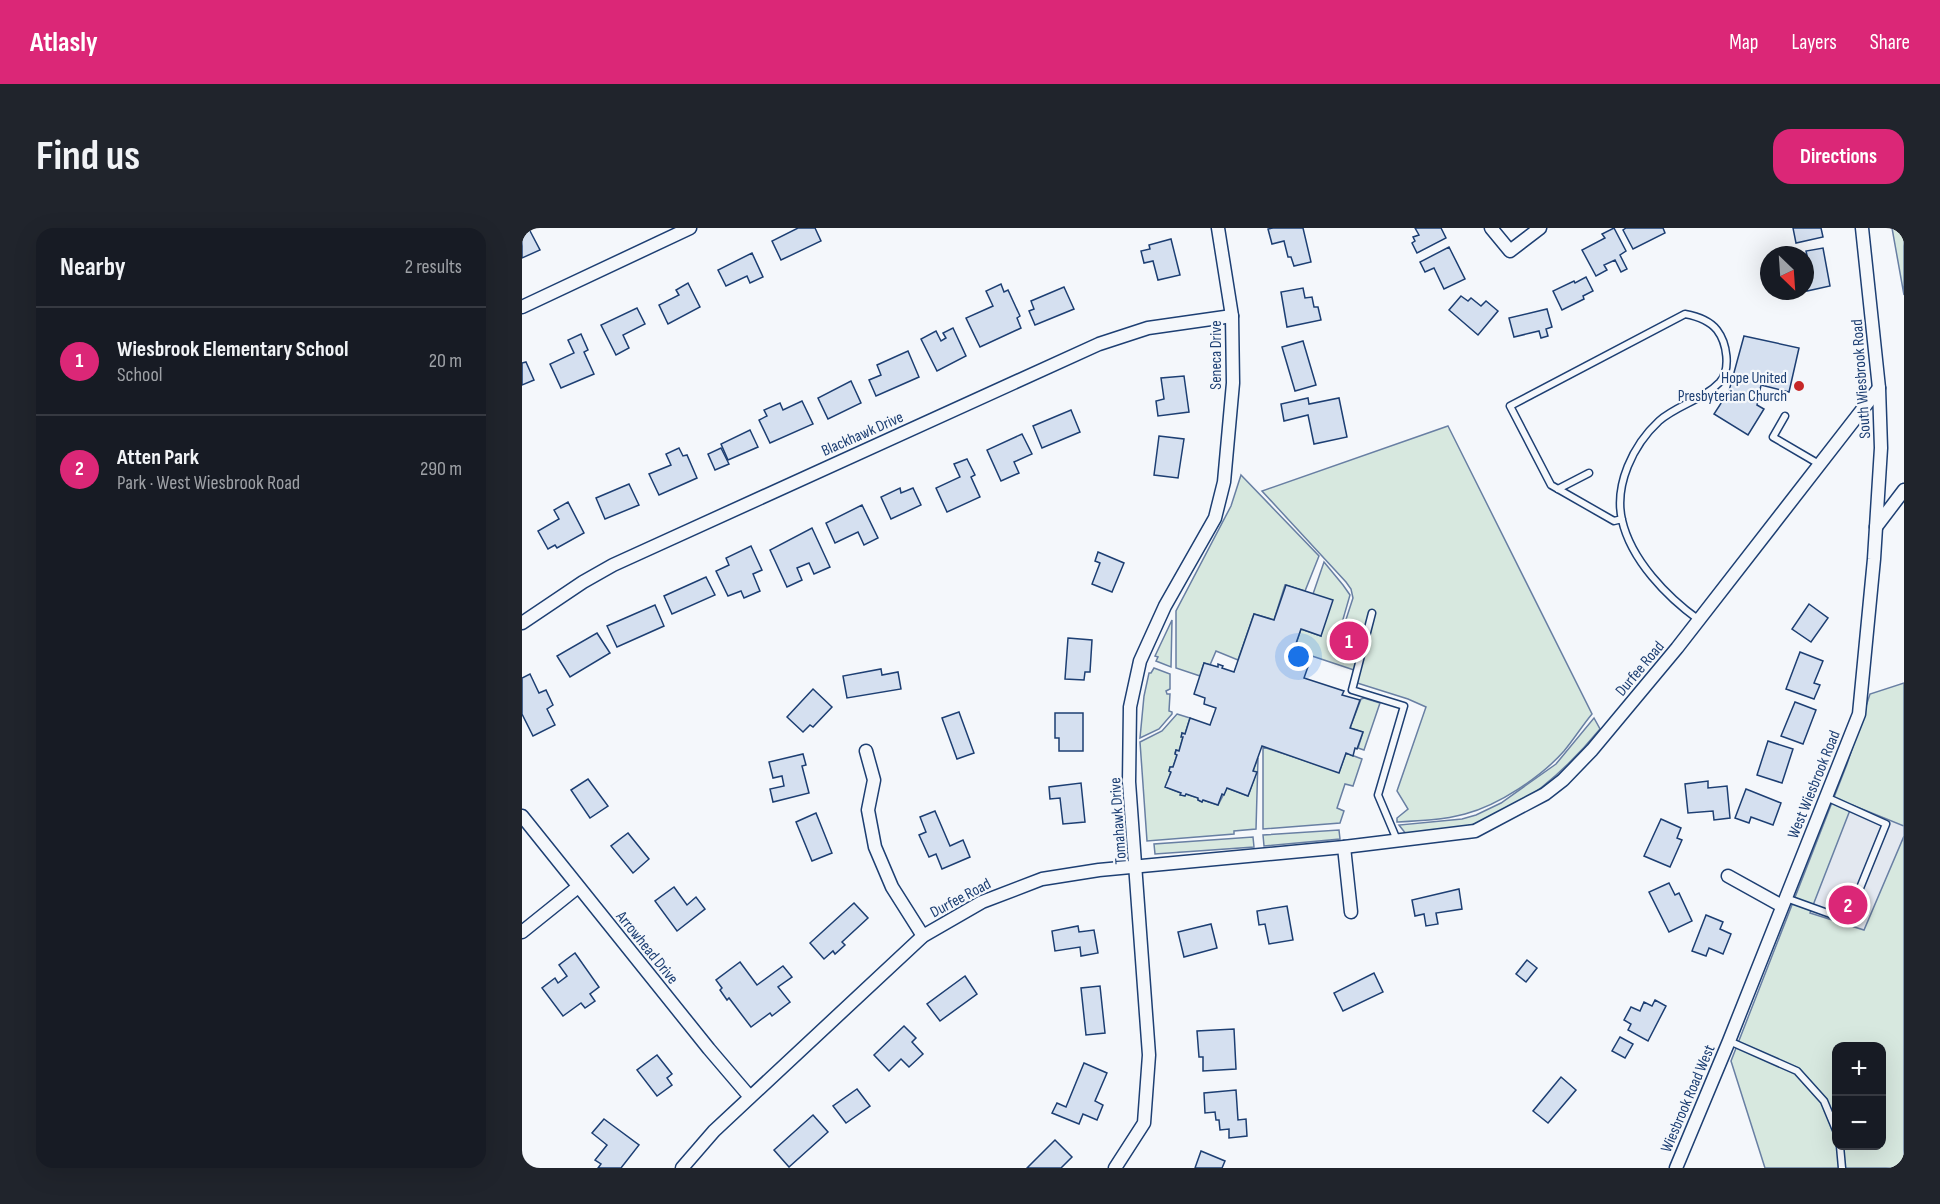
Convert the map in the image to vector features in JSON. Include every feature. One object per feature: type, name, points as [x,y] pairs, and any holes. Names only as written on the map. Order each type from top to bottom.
[{"type":"street","points":[[522,307],[667,233],[690,228]]},
{"type":"street","name":"Seneca Drive","points":[[1218,228],[1232,316],[1232,393],[1224,482]]},
{"type":"street","points":[[1491,228],[1510,252],[1540,228]]},
{"type":"street","name":"South Wiesbrook Road","points":[[1862,228],[1879,388],[1881,448],[1875,527]]},
{"type":"street","name":"Blackhawk Drive","points":[[522,622],[613,565],[1099,344],[1148,328],[1232,316]]},
{"type":"street","name":"Durfee Road","points":[[682,1168],[704,1142],[750,1096],[923,936],[982,902],[1042,879],[1077,872],[1344,847],[1475,831],[1545,794],[1563,780],[1592,750],[1699,620],[1879,388]]},
{"type":"street","name":"Tomahawk Drive","points":[[1115,1168],[1144,1123],[1149,1055],[1137,867],[1129,783],[1130,706],[1140,661],[1166,606],[1215,518],[1224,482]]},
{"type":"street","points":[[1875,527],[1904,490]]},
{"type":"street","name":"West Wiesbrook Road","points":[[1729,1041],[1858,714],[1874,559],[1875,527]]},
{"type":"street","points":[[866,752],[874,780],[868,810],[875,847],[892,887],[923,936]]},
{"type":"street","name":"Arrowhead Drive","points":[[522,816],[709,1049],[750,1096]]},
{"type":"street","points":[[1344,847],[1351,912]]},
{"type":"street","points":[[1728,876],[1784,902]]},
{"type":"street","points":[[522,932],[578,887]]},
{"type":"street","name":"Wiesbrook Road West","points":[[1676,1168],[1729,1041]]},
{"type":"lane","points":[[1622,519],[1614,520],[1551,485],[1510,406],[1685,314],[1696,316],[1717,329],[1725,351],[1726,371],[1711,390],[1670,412],[1658,422],[1639,445],[1631,459],[1622,488],[1622,519],[1633,548],[1649,571],[1678,605],[1699,620]]},
{"type":"lane","points":[[1785,416],[1773,437],[1820,465]]},
{"type":"lane","points":[[1558,489],[1589,473]]},
{"type":"lane","points":[[1372,614],[1352,690],[1404,706],[1378,795],[1397,840]]},
{"type":"lane","points":[[1784,902],[1847,920],[1886,824],[1826,797]]},
{"type":"lane","points":[[1729,1041],[1797,1071],[1824,1101],[1832,1120]]},
{"type":"lane","points":[[1840,1150],[1842,1168]]},
{"type":"shaded area","points":[[1892,228],[1904,228],[1904,295]]},
{"type":"shaded area","points":[[1448,426],[1592,714],[1555,761],[1532,780],[1505,797],[1478,810],[1457,816],[1397,822],[1397,818],[1408,809],[1397,791],[1426,707],[1354,682],[1357,671],[1294,650],[1301,629],[1321,636],[1313,594],[1324,562],[1350,595],[1337,640],[1339,641],[1353,598],[1346,582],[1262,491]]},
{"type":"shaded area","points":[[1241,475],[1319,556],[1305,591],[1285,585],[1274,620],[1254,614],[1238,660],[1216,651],[1210,665],[1204,663],[1200,676],[1176,668],[1176,611],[1231,506]]},
{"type":"shaded area","points":[[1172,620],[1171,667],[1156,661],[1158,657],[1155,656]]},
{"type":"shaded area","points":[[1154,668],[1170,674],[1170,689],[1166,691],[1170,694],[1169,711],[1172,714],[1159,729],[1140,738],[1144,696],[1149,673]]},
{"type":"shaded area","points":[[1904,683],[1904,1168],[1765,1168],[1731,1061],[1847,764],[1870,694]]},
{"type":"shaded area","points":[[1361,699],[1380,703],[1364,750],[1358,748],[1363,732],[1350,728]]},
{"type":"shaded area","points":[[1177,714],[1190,718],[1185,734],[1182,733],[1179,751],[1176,750],[1177,755],[1173,767],[1170,767],[1171,772],[1166,787],[1181,795],[1186,794],[1202,802],[1203,800],[1218,805],[1227,788],[1248,796],[1256,773],[1253,771],[1258,758],[1256,829],[1234,831],[1234,834],[1147,841],[1140,742],[1162,731]]},
{"type":"shaded area","points":[[1594,718],[1600,729],[1573,759],[1542,787],[1508,810],[1471,825],[1447,829],[1406,834],[1399,825],[1462,819],[1501,803],[1556,764]]},
{"type":"shaded area","points":[[1263,747],[1339,772],[1346,753],[1362,759],[1353,786],[1345,784],[1337,808],[1344,811],[1340,823],[1263,829]]},
{"type":"shaded area","points":[[1852,805],[1904,826],[1904,836],[1864,930],[1810,913]]},
{"type":"shaded area","points":[[1339,830],[1340,839],[1264,846],[1263,835]]},
{"type":"shaded area","points":[[1253,837],[1254,847],[1155,854],[1154,844]]},
{"type":"building","points":[[798,228],[815,228],[821,241],[781,260],[772,241]]},
{"type":"building","points":[[1303,228],[1311,262],[1294,266],[1291,257],[1288,257],[1284,241],[1272,244],[1268,229]]},
{"type":"building","points":[[1415,228],[1441,228],[1446,238],[1417,253],[1412,243],[1415,241],[1413,237],[1419,235]]},
{"type":"building","points":[[1614,228],[1626,251],[1620,255],[1627,269],[1621,272],[1615,260],[1604,265],[1607,270],[1596,276],[1582,250],[1605,238],[1602,234]]},
{"type":"building","points":[[1626,228],[1663,228],[1665,233],[1633,249],[1623,230]]},
{"type":"building","points":[[1793,228],[1821,228],[1823,237],[1796,243]]},
{"type":"building","points":[[529,229],[540,250],[522,258],[522,232]]},
{"type":"building","points":[[1171,239],[1180,275],[1158,280],[1153,261],[1144,263],[1141,251],[1150,249],[1149,245]]},
{"type":"building","points":[[1449,247],[1465,279],[1444,289],[1434,268],[1425,272],[1420,262]]},
{"type":"building","points":[[1823,248],[1830,286],[1814,289],[1814,250]]},
{"type":"building","points":[[752,253],[763,277],[750,283],[747,276],[726,286],[718,270]]},
{"type":"building","points":[[1586,277],[1593,291],[1583,296],[1584,299],[1562,310],[1553,291]]},
{"type":"building","points":[[688,283],[700,307],[668,324],[659,305],[679,295],[676,290]]},
{"type":"building","points":[[1001,284],[1004,292],[1008,290],[1020,316],[1017,318],[1021,328],[980,347],[966,318],[993,306],[986,291]]},
{"type":"building","points":[[1064,287],[1074,309],[1035,325],[1029,311],[1034,309],[1031,301]]},
{"type":"building","points":[[1303,288],[1305,298],[1312,297],[1314,307],[1318,307],[1321,320],[1287,327],[1281,292]]},
{"type":"building","points":[[1461,296],[1468,301],[1471,298],[1481,306],[1486,301],[1498,311],[1478,335],[1449,310]]},
{"type":"building","points":[[637,308],[645,324],[623,335],[629,348],[616,355],[601,325]]},
{"type":"building","points":[[1547,309],[1552,327],[1546,329],[1548,336],[1541,338],[1539,331],[1514,337],[1509,318]]},
{"type":"building","points":[[953,328],[966,356],[937,371],[921,339],[936,331],[941,341],[946,338],[943,333]]},
{"type":"building","points":[[581,334],[588,350],[584,352],[594,374],[561,388],[550,364],[574,353],[568,340]]},
{"type":"building","points":[[1744,336],[1799,348],[1789,392],[1761,385],[1757,405],[1764,409],[1748,435],[1714,414],[1729,391]]},
{"type":"building","points":[[1303,341],[1316,385],[1295,391],[1282,347]]},
{"type":"building","points":[[908,351],[919,377],[876,396],[869,380],[881,375],[877,365]]},
{"type":"building","points":[[526,362],[534,380],[522,385],[522,363]]},
{"type":"building","points":[[1184,376],[1189,412],[1158,416],[1156,401],[1164,399],[1161,378]]},
{"type":"building","points":[[851,381],[861,403],[828,419],[818,398]]},
{"type":"building","points":[[1308,398],[1309,404],[1339,398],[1347,437],[1314,444],[1308,415],[1284,421],[1281,404]]},
{"type":"building","points":[[802,401],[813,424],[770,443],[759,420],[767,416],[764,410],[780,403],[783,410]]},
{"type":"building","points":[[1071,410],[1080,432],[1042,448],[1033,426]]},
{"type":"building","points":[[750,430],[758,447],[728,460],[721,444]]},
{"type":"building","points":[[1022,434],[1032,454],[1014,462],[1019,473],[1001,481],[987,450]]},
{"type":"building","points":[[1159,436],[1184,439],[1178,478],[1154,475]]},
{"type":"building","points":[[679,448],[683,456],[687,455],[697,478],[659,495],[649,474],[671,465],[666,454]]},
{"type":"building","points":[[721,448],[729,464],[715,470],[708,454]]},
{"type":"building","points":[[967,459],[975,475],[971,477],[980,497],[947,512],[936,488],[960,477],[954,464]]},
{"type":"building","points":[[629,484],[639,505],[605,519],[596,498]]},
{"type":"building","points":[[900,488],[901,493],[913,488],[921,505],[891,519],[881,497]]},
{"type":"building","points":[[568,502],[584,533],[557,548],[555,545],[548,549],[538,531],[559,519],[554,510]]},
{"type":"building","points":[[862,505],[878,538],[864,545],[858,532],[835,543],[826,523]]},
{"type":"building","points":[[812,528],[830,567],[814,574],[809,563],[797,568],[802,580],[787,587],[770,550]]},
{"type":"building","points":[[751,546],[762,570],[753,574],[760,591],[744,598],[741,591],[728,596],[716,571],[729,565],[726,558]]},
{"type":"building","points":[[1098,552],[1124,563],[1112,592],[1092,584],[1100,563],[1095,561]]},
{"type":"building","points":[[706,577],[715,595],[672,614],[664,596]]},
{"type":"building","points":[[1286,585],[1333,600],[1321,636],[1301,629],[1292,655],[1310,661],[1304,678],[1344,691],[1342,695],[1360,700],[1350,728],[1363,732],[1353,756],[1346,753],[1339,773],[1262,746],[1253,771],[1257,772],[1248,796],[1227,788],[1218,805],[1203,800],[1202,802],[1186,794],[1185,796],[1180,795],[1181,793],[1165,787],[1171,772],[1170,767],[1173,767],[1177,755],[1176,750],[1179,751],[1182,733],[1185,734],[1190,718],[1210,725],[1216,708],[1204,704],[1205,698],[1194,694],[1204,663],[1218,667],[1218,664],[1234,672],[1254,614],[1274,620]]},
{"type":"building","points":[[1809,604],[1828,618],[1811,642],[1792,629]]},
{"type":"building","points":[[655,605],[664,626],[617,647],[607,626]]},
{"type":"building","points":[[597,633],[610,653],[570,677],[557,656]]},
{"type":"building","points":[[1068,638],[1092,640],[1090,672],[1085,672],[1084,680],[1065,679]]},
{"type":"building","points":[[1800,652],[1823,661],[1814,683],[1820,685],[1814,699],[1786,689]]},
{"type":"building","points":[[881,669],[882,675],[898,672],[901,689],[847,698],[843,676]]},
{"type":"building","points":[[530,674],[539,693],[546,690],[553,705],[547,709],[555,725],[533,736],[522,714],[522,678]]},
{"type":"building","points":[[813,689],[832,707],[813,727],[810,725],[803,732],[787,717]]},
{"type":"building","points":[[1795,702],[1816,710],[1803,744],[1781,736]]},
{"type":"building","points":[[959,712],[974,753],[957,759],[942,718]]},
{"type":"building","points":[[1055,713],[1083,713],[1083,751],[1059,751],[1059,738],[1055,738]]},
{"type":"building","points":[[1768,741],[1793,749],[1782,783],[1757,775]]},
{"type":"building","points":[[803,754],[806,765],[802,766],[809,793],[773,802],[770,789],[784,786],[782,776],[773,778],[769,762]]},
{"type":"building","points":[[588,779],[608,806],[590,818],[571,790]]},
{"type":"building","points":[[1708,781],[1708,788],[1727,786],[1730,818],[1714,820],[1713,811],[1688,813],[1685,784]]},
{"type":"building","points":[[1081,783],[1085,822],[1063,824],[1060,798],[1050,799],[1049,787]]},
{"type":"building","points":[[1746,789],[1781,803],[1773,825],[1751,817],[1749,823],[1735,818]]},
{"type":"building","points":[[935,811],[950,846],[963,840],[970,857],[942,869],[936,854],[929,857],[919,835],[926,832],[920,817]]},
{"type":"building","points":[[816,813],[832,853],[812,861],[796,822]]},
{"type":"building","points":[[1661,819],[1681,828],[1677,838],[1682,840],[1670,867],[1644,856]]},
{"type":"building","points":[[628,833],[649,859],[633,873],[611,846]]},
{"type":"building","points":[[1669,883],[1675,895],[1679,893],[1692,921],[1669,932],[1649,892]]},
{"type":"building","points":[[674,887],[687,905],[696,897],[705,909],[677,931],[655,901]]},
{"type":"building","points":[[1459,889],[1462,909],[1436,913],[1438,924],[1426,926],[1424,914],[1415,916],[1412,900]]},
{"type":"building","points":[[854,903],[868,918],[842,942],[845,945],[835,954],[833,951],[824,959],[810,943]]},
{"type":"building","points":[[1287,906],[1293,940],[1269,944],[1265,924],[1259,925],[1257,911]]},
{"type":"building","points":[[1706,915],[1723,922],[1720,929],[1731,934],[1723,954],[1709,948],[1706,956],[1692,951]]},
{"type":"building","points":[[1211,924],[1217,948],[1184,957],[1178,932]]},
{"type":"building","points":[[1078,926],[1079,932],[1094,930],[1098,953],[1081,956],[1080,947],[1055,951],[1052,931]]},
{"type":"building","points":[[575,953],[599,987],[590,994],[595,1001],[585,1008],[581,1003],[563,1016],[542,988],[555,978],[558,983],[567,976],[559,965]]},
{"type":"building","points":[[1527,960],[1537,968],[1526,982],[1516,974]]},
{"type":"building","points":[[740,962],[757,985],[783,966],[792,977],[778,987],[790,1002],[772,1016],[770,1013],[751,1027],[729,998],[727,1000],[716,980]]},
{"type":"building","points":[[1374,973],[1383,992],[1343,1011],[1334,993]]},
{"type":"building","points":[[965,976],[977,994],[940,1021],[927,1004]]},
{"type":"building","points":[[1100,986],[1105,1033],[1086,1035],[1081,988]]},
{"type":"building","points":[[1655,1000],[1666,1006],[1648,1041],[1628,1030],[1631,1024],[1624,1020],[1631,1007],[1640,1011],[1644,1002],[1652,1006]]},
{"type":"building","points":[[904,1026],[916,1038],[912,1042],[923,1054],[909,1067],[901,1059],[889,1071],[874,1055]]},
{"type":"building","points":[[1234,1029],[1236,1069],[1203,1071],[1203,1057],[1199,1057],[1197,1031]]},
{"type":"building","points":[[1620,1037],[1633,1044],[1625,1058],[1612,1051]]},
{"type":"building","points":[[657,1055],[672,1074],[667,1078],[672,1085],[657,1096],[637,1070]]},
{"type":"building","points":[[1084,1063],[1107,1073],[1095,1101],[1103,1105],[1097,1120],[1083,1114],[1079,1124],[1052,1113],[1057,1103],[1066,1107]]},
{"type":"building","points":[[1561,1077],[1576,1090],[1548,1123],[1533,1111]]},
{"type":"building","points":[[857,1089],[870,1106],[846,1123],[833,1106]]},
{"type":"building","points":[[1236,1090],[1238,1120],[1246,1119],[1247,1136],[1229,1138],[1229,1129],[1220,1130],[1215,1112],[1205,1113],[1204,1093]]},
{"type":"building","points":[[813,1115],[828,1132],[789,1167],[774,1150]]},
{"type":"building","points":[[604,1119],[639,1145],[621,1168],[598,1168],[601,1164],[595,1160],[607,1145],[592,1133]]},
{"type":"building","points":[[1055,1140],[1072,1157],[1061,1168],[1027,1168]]},
{"type":"building","points":[[1201,1151],[1225,1161],[1222,1168],[1195,1168]]},
{"type":"place","name":"Hope United Presbyterian Church","points":[[1799,386]]},
{"type":"place","name":"Wiesbrook Elementary School","points":[[1349,641]]},
{"type":"place","name":"Atten Park","points":[[1848,905]]}]
